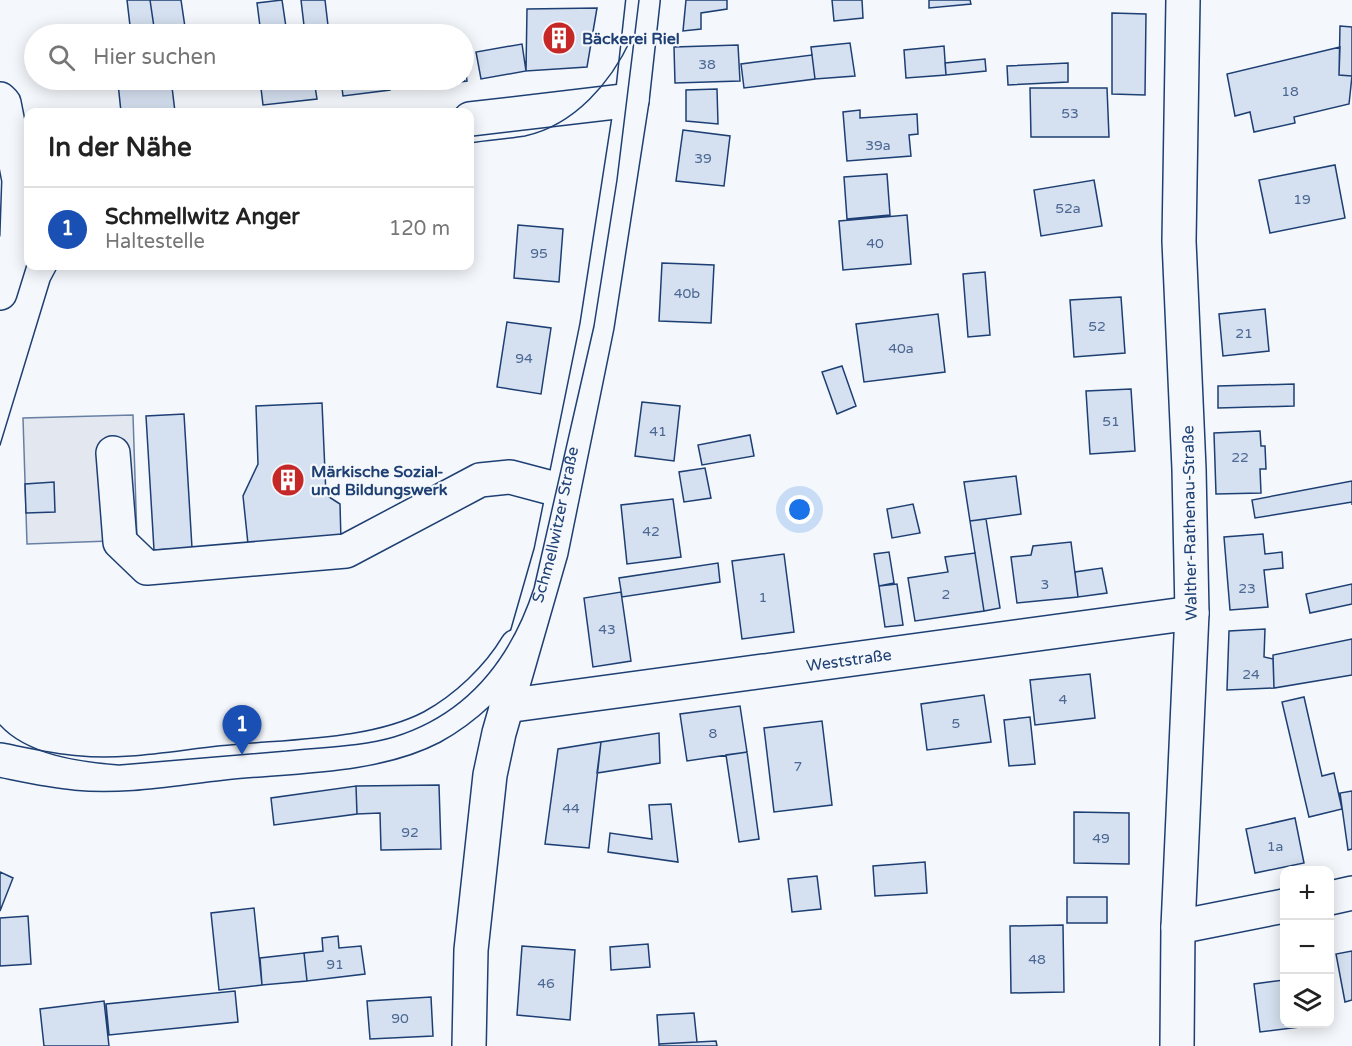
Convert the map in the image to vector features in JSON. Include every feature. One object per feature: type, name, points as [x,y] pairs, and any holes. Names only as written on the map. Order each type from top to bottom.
[{"type":"street","name":"Schmellwitzer Straße","points":[[469,1046],[474,927],[490,775],[507,706],[551,552],[597,326],[632,100],[643,0]]},
{"type":"street","name":"Walther-Rathenau-Straße","points":[[1177,1046],[1178,927],[1192,613],[1189,469],[1179,242],[1183,0]]},
{"type":"street","points":[[0,99],[3,103],[16,180],[17,238],[0,293]]},
{"type":"street","points":[[474,119],[632,100]]},
{"type":"street","points":[[113,453],[120,542],[147,568],[346,551],[480,480],[510,477],[563,492]]},
{"type":"street","name":"Weststraße","points":[[507,706],[1192,613]]},
{"type":"street","points":[[0,760],[78,773],[130,772],[354,750],[395,741],[432,727],[474,696],[504,668],[530,624]]},
{"type":"street","points":[[1334,897],[1352,893]]},
{"type":"street","points":[[1178,927],[1280,907]]},
{"type":"shaded area","points":[[133,415],[137,540],[27,544],[23,418]]},
{"type":"building","points":[[127,0],[150,0],[154,24],[130,24]]},
{"type":"building","points":[[150,0],[181,0],[185,24],[154,24]]},
{"type":"building","points":[[282,0],[286,24],[260,24],[257,3]]},
{"type":"building","points":[[301,0],[325,0],[328,24],[304,24]]},
{"type":"building","points":[[686,0],[727,0],[727,9],[701,13],[701,29],[683,31]]},
{"type":"building","points":[[832,0],[862,0],[863,18],[834,21]]},
{"type":"building","points":[[929,0],[970,0],[971,4],[929,8]]},
{"type":"building","name":"Bäckerei Riel","points":[[597,8],[587,67],[526,71],[527,9]]},
{"type":"building","points":[[1112,13],[1146,14],[1145,95],[1112,94]]},
{"type":"building","points":[[1340,26],[1352,27],[1352,76],[1339,75]]},
{"type":"building","points":[[850,43],[855,76],[815,79],[811,47]]},
{"type":"building","points":[[522,44],[526,71],[481,79],[476,52]]},
{"type":"building","points":[[738,45],[740,81],[675,83],[674,47]]},
{"type":"building","points":[[944,46],[946,75],[906,78],[904,50]]},
{"type":"building","points":[[1340,47],[1339,75],[1352,76],[1349,104],[1294,117],[1295,123],[1254,132],[1250,112],[1235,116],[1227,74]]},
{"type":"building","points":[[812,55],[815,79],[744,88],[741,64]]},
{"type":"building","points":[[985,59],[986,71],[946,75],[945,63]]},
{"type":"building","points":[[1068,63],[1068,82],[1008,85],[1007,66]]},
{"type":"building","points":[[1030,88],[1107,88],[1109,137],[1031,137]]},
{"type":"building","points":[[717,89],[718,124],[686,121],[686,90]]},
{"type":"building","points":[[119,90],[172,90],[175,108],[121,108]]},
{"type":"building","points":[[261,90],[316,90],[317,99],[263,105]]},
{"type":"building","points":[[342,90],[390,90],[343,96]]},
{"type":"building","points":[[860,110],[860,118],[917,114],[918,134],[909,135],[911,156],[847,161],[843,112]]},
{"type":"building","points":[[683,130],[730,136],[724,186],[676,181]]},
{"type":"building","points":[[1335,165],[1345,218],[1270,233],[1259,180]]},
{"type":"building","points":[[887,174],[890,215],[847,219],[844,177]]},
{"type":"building","points":[[1094,180],[1102,226],[1041,236],[1034,190]]},
{"type":"building","points":[[907,215],[911,264],[843,270],[839,221]]},
{"type":"building","points":[[518,225],[563,229],[559,282],[514,278]]},
{"type":"building","points":[[662,263],[714,265],[711,323],[659,321]]},
{"type":"building","points":[[985,272],[990,335],[968,337],[963,274]]},
{"type":"building","points":[[1121,297],[1125,353],[1074,357],[1070,300]]},
{"type":"building","points":[[1265,309],[1269,351],[1223,356],[1219,314]]},
{"type":"building","points":[[938,314],[945,372],[864,382],[856,324]]},
{"type":"building","points":[[507,322],[551,328],[541,394],[497,387]]},
{"type":"building","points":[[842,366],[856,406],[837,414],[822,372]]},
{"type":"building","points":[[1294,384],[1294,406],[1218,408],[1218,386]]},
{"type":"building","points":[[1131,389],[1135,451],[1090,454],[1086,391]]},
{"type":"building","points":[[642,402],[680,406],[674,461],[635,456]]},
{"type":"building","name":"Märkische Sozial- und Bildungswerk","points":[[322,403],[326,495],[340,504],[341,541],[248,544],[243,496],[258,464],[256,406]]},
{"type":"building","points":[[184,414],[192,548],[154,550],[146,416]]},
{"type":"building","points":[[1260,431],[1261,446],[1265,446],[1266,469],[1260,469],[1261,493],[1216,494],[1214,433]]},
{"type":"building","points":[[750,435],[754,456],[702,465],[698,445]]},
{"type":"building","points":[[705,468],[711,498],[684,502],[679,472]]},
{"type":"building","points":[[1016,476],[1021,514],[970,521],[964,482]]},
{"type":"building","points":[[1352,481],[1352,502],[1255,518],[1252,500]]},
{"type":"building","points":[[54,482],[55,512],[26,513],[25,484]]},
{"type":"building","points":[[673,499],[681,557],[627,564],[621,505]]},
{"type":"building","points":[[913,504],[920,533],[892,538],[887,509]]},
{"type":"building","points":[[986,519],[1000,608],[984,611],[970,521]]},
{"type":"building","points":[[1263,534],[1265,554],[1282,552],[1283,568],[1264,570],[1268,607],[1230,610],[1224,537]]},
{"type":"building","points":[[1071,542],[1078,597],[1017,603],[1011,557],[1031,555],[1033,546]]},
{"type":"building","points":[[889,552],[894,583],[879,586],[874,554]]},
{"type":"building","points":[[975,553],[984,611],[915,621],[908,578],[948,572],[945,557]]},
{"type":"building","points":[[784,554],[794,632],[742,639],[732,561]]},
{"type":"building","points":[[718,563],[720,582],[622,597],[619,578]]},
{"type":"building","points":[[1102,568],[1107,593],[1078,597],[1075,572]]},
{"type":"building","points":[[897,584],[903,625],[885,627],[879,586]]},
{"type":"building","points":[[1352,584],[1352,604],[1310,613],[1306,594]]},
{"type":"building","points":[[621,592],[631,661],[593,667],[584,598]]},
{"type":"building","points":[[1265,629],[1264,657],[1273,659],[1274,688],[1227,690],[1229,631]]},
{"type":"building","points":[[1352,639],[1352,675],[1274,688],[1273,655]]},
{"type":"building","points":[[1090,674],[1095,718],[1035,725],[1030,680]]},
{"type":"building","points":[[984,695],[991,742],[927,750],[921,704]]},
{"type":"building","points":[[1304,697],[1322,776],[1334,773],[1342,809],[1309,817],[1282,702]]},
{"type":"building","points":[[740,706],[747,752],[687,761],[680,714]]},
{"type":"building","points":[[1030,717],[1035,764],[1009,766],[1004,720]]},
{"type":"building","points":[[822,721],[832,805],[774,812],[764,728]]},
{"type":"building","points":[[659,733],[660,763],[597,773],[601,742]]},
{"type":"building","points":[[601,742],[589,848],[545,844],[558,749]]},
{"type":"building","points":[[747,752],[759,839],[739,842],[726,755]]},
{"type":"building","points":[[439,785],[441,849],[381,850],[380,813],[357,814],[356,786]]},
{"type":"building","points":[[356,786],[357,814],[274,825],[271,798]]},
{"type":"building","points":[[1352,791],[1352,849],[1348,850],[1340,793]]},
{"type":"building","points":[[671,804],[678,862],[608,852],[610,833],[652,839],[649,805]]},
{"type":"building","points":[[1074,812],[1129,813],[1129,864],[1074,863]]},
{"type":"building","points":[[1295,818],[1304,863],[1280,866],[1280,868],[1255,873],[1246,829]]},
{"type":"building","points":[[925,862],[927,893],[875,896],[873,866]]},
{"type":"building","points":[[0,872],[13,878],[0,911]]},
{"type":"building","points":[[817,876],[821,909],[792,912],[788,879]]},
{"type":"building","points":[[1067,897],[1107,897],[1107,923],[1067,923]]},
{"type":"building","points":[[254,908],[262,985],[219,990],[211,913]]},
{"type":"building","points":[[28,916],[31,964],[0,966],[0,918]]},
{"type":"building","points":[[1063,925],[1064,992],[1011,993],[1010,926]]},
{"type":"building","points":[[338,936],[339,948],[361,946],[365,974],[307,981],[304,953],[323,951],[322,938]]},
{"type":"building","points":[[648,944],[650,967],[611,970],[610,947]]},
{"type":"building","points":[[522,946],[575,950],[570,1020],[517,1015]]},
{"type":"building","points":[[1352,951],[1352,1000],[1345,1002],[1336,954]]},
{"type":"building","points":[[304,953],[307,981],[262,985],[260,958]]},
{"type":"building","points":[[1280,981],[1280,1028],[1292,1028],[1260,1032],[1254,984]]},
{"type":"building","points":[[235,991],[238,1022],[109,1035],[106,1004]]},
{"type":"building","points":[[431,997],[433,1036],[370,1039],[367,1001]]},
{"type":"building","points":[[104,1001],[109,1046],[44,1046],[40,1009]]},
{"type":"building","points":[[694,1013],[697,1042],[659,1044],[657,1015]]},
{"type":"building","points":[[716,1041],[717,1046],[659,1046],[659,1044]]},
{"type":"tram line","points":[[0,725],[11,735],[39,750],[71,759],[119,765],[340,746],[394,737],[420,727],[444,714],[483,680],[513,638],[534,588],[594,326],[617,180],[639,0]]},
{"type":"tram line","points":[[474,142],[525,136],[560,122],[575,112],[602,86],[631,39]]},
{"type":"tram line","points":[[0,445],[50,281],[56,270]]},
{"type":"place","name":"Bäckerei Riel","points":[[559,38]]},
{"type":"place","name":"Märkische Sozial- und Bildungswerk","points":[[288,480]]},
{"type":"place","name":"Schmellwitz Anger","points":[[242,755]]}]
